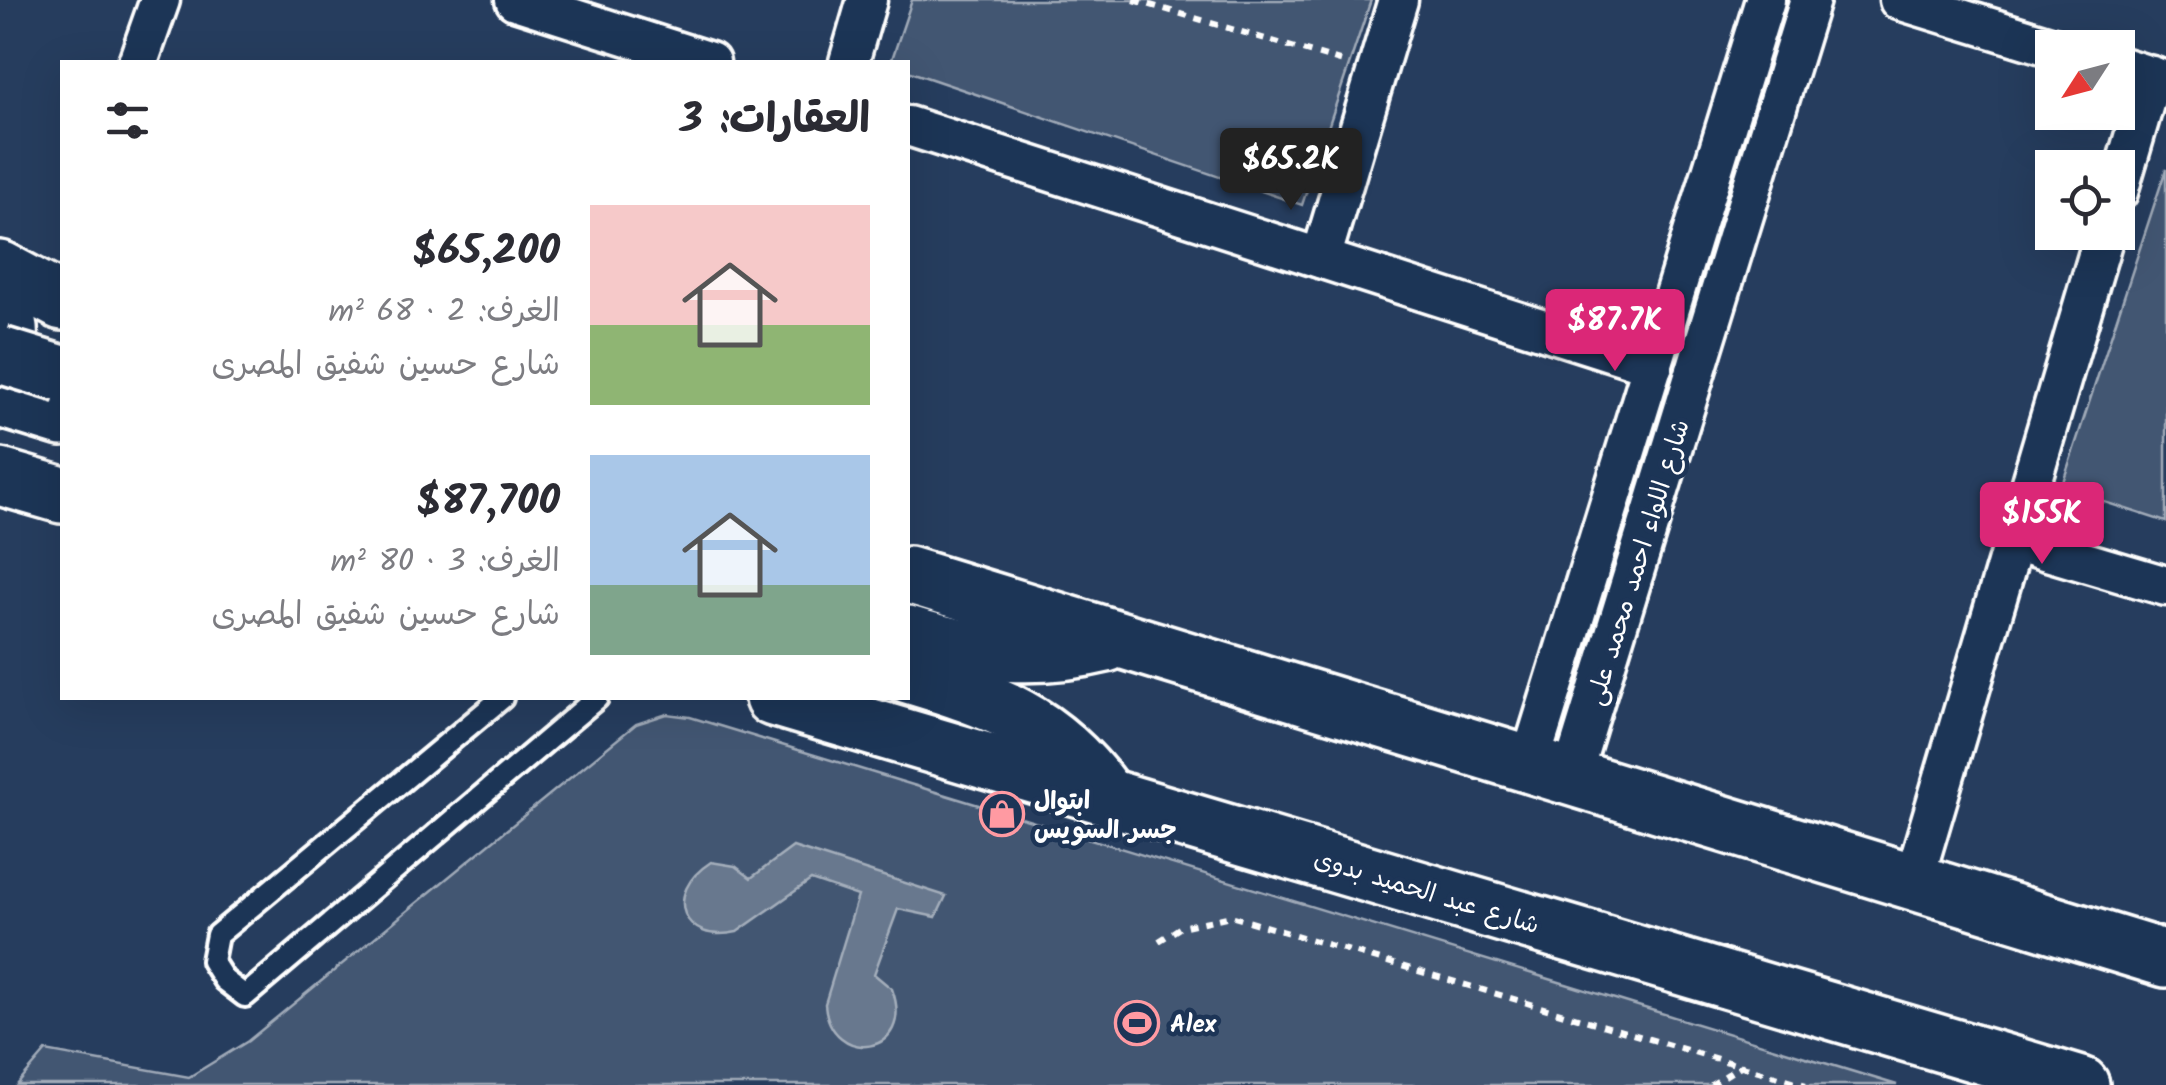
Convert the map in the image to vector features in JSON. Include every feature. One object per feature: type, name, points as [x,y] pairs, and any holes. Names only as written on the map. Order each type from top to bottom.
[{"type":"main road","points":[[0,269],[60,292]]},
{"type":"main road","points":[[0,287],[10,332],[0,397],[60,417]]},
{"type":"main road","points":[[0,355],[60,373]]},
{"type":"main road","points":[[0,477],[60,494]]},
{"type":"main road","points":[[910,577],[2166,959]]},
{"type":"main road","points":[[910,635],[961,650],[1021,656],[1119,642]]},
{"type":"main road","points":[[910,675],[996,703],[1025,718],[1070,752],[1106,796]]},
{"type":"main road","name":"شارع عبد الحميد بدوى","points":[[780,700],[2081,1085]]},
{"type":"street","points":[[139,60],[160,0]]},
{"type":"street","points":[[515,0],[704,60]]},
{"type":"street","points":[[849,60],[867,0]]},
{"type":"street","points":[[1321,258],[1398,0]]},
{"type":"street","name":"شارع اللواء احمد محمد على","points":[[1549,774],[1653,365],[1765,0]]},
{"type":"street","name":"شارع اللواء احمد محمد على","points":[[1549,774],[1810,0]]},
{"type":"street","points":[[1899,0],[2035,42]]},
{"type":"street","points":[[2128,150],[2145,74]]},
{"type":"street","points":[[910,127],[1653,365]]},
{"type":"street","points":[[1913,882],[2101,250]]},
{"type":"street","points":[[2014,541],[2166,586]]},
{"type":"lane","points":[[500,700],[217,935],[212,961],[224,980],[245,996],[595,700]]},
{"type":"path","points":[[1134,0],[1376,72]]},
{"type":"path","points":[[1159,941],[1180,926],[1231,916],[1806,1085]]},
{"type":"path","points":[[1711,1085],[1722,1082],[1742,1065]]},
{"type":"shaded area","points":[[912,0],[1371,0],[1302,205],[910,72],[910,60],[892,60]]},
{"type":"shaded area","points":[[2166,169],[2166,522],[2061,488]]},
{"type":"shaded area","points":[[667,714],[690,717],[1897,1085],[17,1085],[46,1051],[189,1077],[248,1041],[636,724]]},
{"type":"shaded area","points":[[793,847],[946,896],[936,917],[898,909],[874,974],[892,989],[897,1012],[893,1029],[870,1046],[855,1045],[841,1038],[830,1024],[825,1004],[858,896],[811,880],[737,932],[718,934],[703,931],[685,914],[686,888],[711,862],[735,866],[751,878]]},
{"type":"place","name":"ابتوال جسر السويس","points":[[1002,814]]},
{"type":"place","name":"Alex","points":[[1137,1023]]}]
